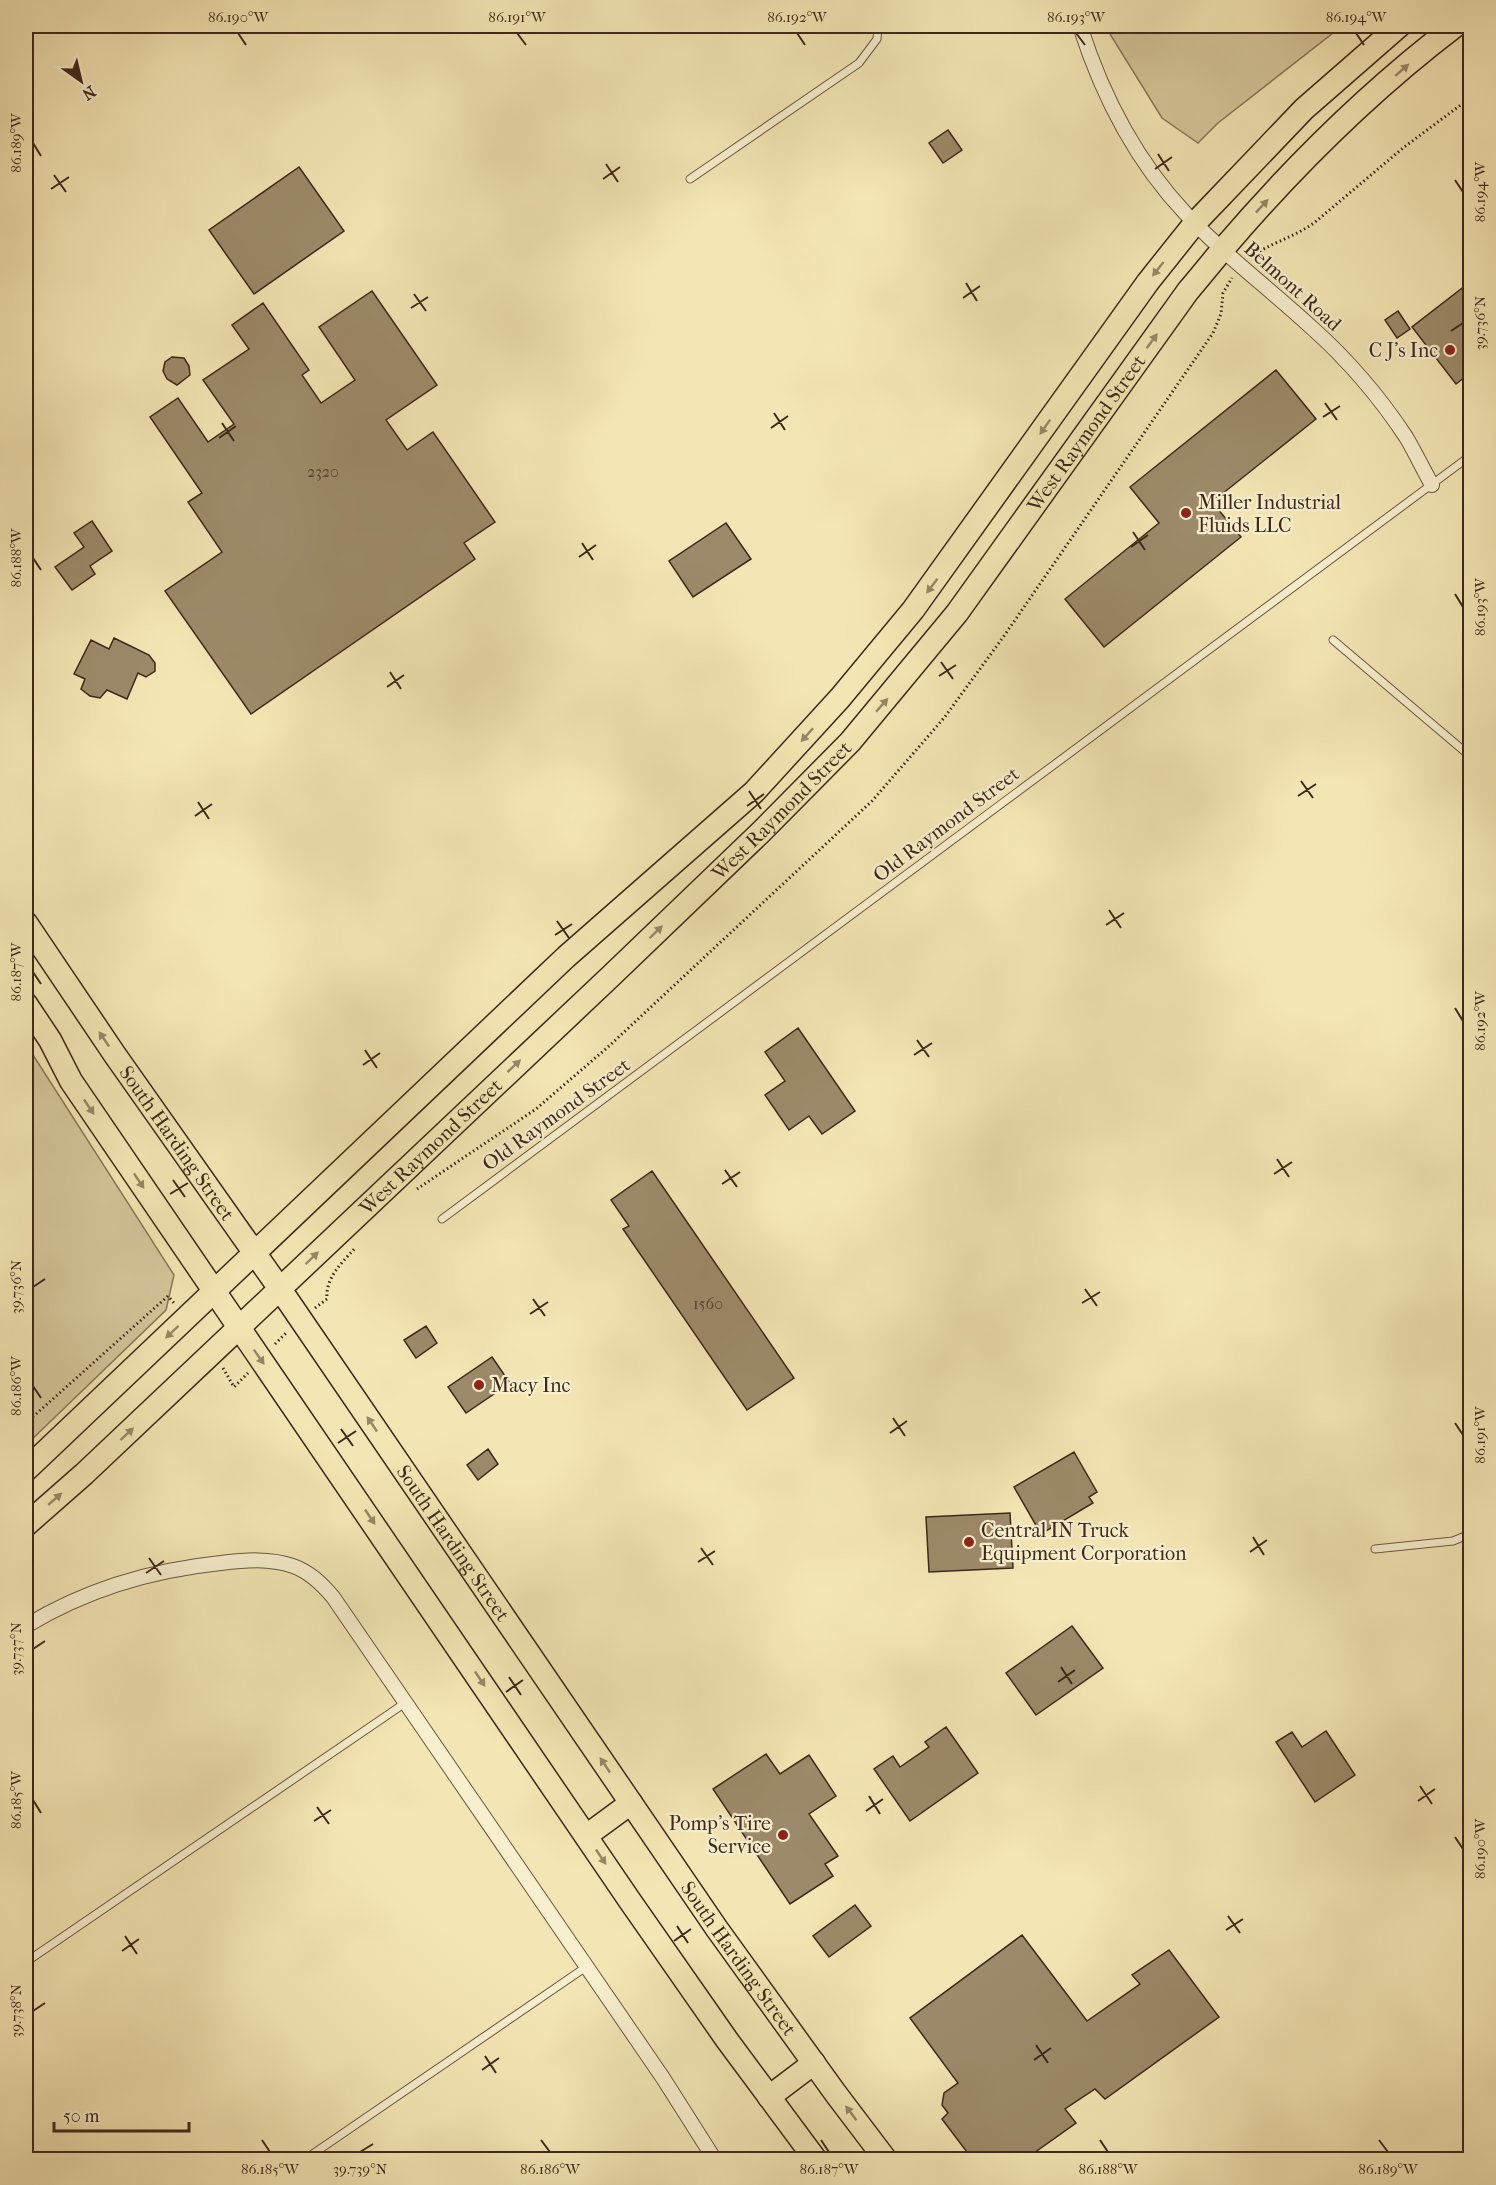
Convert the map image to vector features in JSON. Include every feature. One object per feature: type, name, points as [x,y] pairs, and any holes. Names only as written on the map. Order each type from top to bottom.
[{"type":"main road","name":"West Raymond Street","points":[[26,1525],[84,1474],[645,943],[850,742],[957,613],[1174,310],[1209,236],[1304,109],[1399,26]]},
{"type":"main road","name":"West Raymond Street","points":[[26,1470],[566,957],[754,792],[883,649],[942,572],[1148,282],[1293,172],[1351,115],[1455,26]]},
{"type":"main road","name":"South Harding Street","points":[[27,928],[255,1252],[630,1803],[814,2063],[886,2160]]},
{"type":"main road","points":[[26,1004],[50,1040],[71,1081],[586,1836],[769,2097],[816,2160]]},
{"type":"main road","points":[[586,1836],[630,1803]]},
{"type":"main road","points":[[769,2097],[814,2063]]},
{"type":"street","name":"Belmont Road","points":[[1080,26],[1100,79],[1126,132],[1156,178],[1209,236],[1310,326],[1356,373],[1407,438],[1432,484]]},
{"type":"street","points":[[26,1626],[87,1595],[139,1577],[192,1566],[268,1560],[305,1572],[324,1587],[405,1703],[663,2078],[712,2155],[729,2160]]},
{"type":"lane","points":[[690,179],[859,63],[877,39],[878,26]]},
{"type":"lane","name":"Old Raymond Street","points":[[442,1219],[1470,456]]},
{"type":"lane","points":[[1333,640],[1470,756]]},
{"type":"lane","points":[[1375,1549],[1453,1541],[1470,1534]]},
{"type":"lane","points":[[26,1962],[405,1703]]},
{"type":"lane","points":[[304,2160],[586,1968]]},
{"type":"shaded area","points":[[1105,26],[1342,26],[1218,123],[1198,143],[1162,118]]},
{"type":"shaded area","points":[[26,1044],[174,1275],[166,1310],[26,1445]]},
{"type":"building","points":[[948,130],[962,150],[943,163],[929,143]]},
{"type":"building","points":[[299,167],[344,231],[254,294],[209,230]]},
{"type":"building","name":"C J's Inc","points":[[1470,282],[1470,373],[1456,384],[1412,327]]},
{"type":"building","points":[[372,291],[437,385],[386,420],[407,450],[433,432],[495,522],[464,543],[475,559],[251,714],[165,591],[222,552],[188,502],[202,493],[150,417],[178,398],[208,442],[234,424],[203,380],[249,349],[232,325],[263,303],[309,370],[302,375],[321,403],[355,380],[319,327]]},
{"type":"building","points":[[1398,311],[1410,329],[1397,338],[1385,320]]},
{"type":"building","points":[[172,357],[184,358],[189,366],[190,375],[177,385],[167,379],[163,371],[165,362]]},
{"type":"building","name":"Miller Industrial Fluids LLC","points":[[1276,370],[1316,419],[1212,502],[1241,537],[1104,647],[1065,599],[1159,523],[1130,487]]},
{"type":"building","points":[[92,521],[112,551],[90,566],[95,574],[72,590],[55,567],[84,547],[74,533]]},
{"type":"building","points":[[726,523],[751,559],[693,597],[669,561]]},
{"type":"building","points":[[114,638],[149,655],[155,663],[155,671],[146,677],[138,673],[127,699],[107,690],[100,698],[90,696],[81,689],[85,679],[74,674],[91,640],[109,649]]},
{"type":"building","points":[[798,1028],[855,1111],[822,1134],[809,1116],[789,1130],[765,1095],[785,1081],[765,1052]]},
{"type":"building","points":[[652,1171],[794,1378],[747,1410],[623,1229],[629,1226],[611,1200]]},
{"type":"building","points":[[426,1326],[437,1343],[416,1358],[404,1340]]},
{"type":"building","name":"Macy Inc","points":[[492,1357],[510,1383],[466,1413],[448,1387]]},
{"type":"building","points":[[488,1449],[498,1464],[478,1480],[467,1465]]},
{"type":"building","points":[[1074,1452],[1097,1492],[1089,1497],[1093,1503],[1041,1534],[1014,1487]]},
{"type":"building","name":"Central IN Truck Equipment Corporation","points":[[1010,1513],[1013,1568],[929,1572],[926,1517]]},
{"type":"building","points":[[1072,1626],[1103,1668],[1036,1715],[1006,1673]]},
{"type":"building","points":[[946,1727],[978,1773],[910,1821],[874,1769],[893,1756],[900,1767],[929,1747],[925,1742]]},
{"type":"building","points":[[1326,1731],[1355,1775],[1315,1802],[1276,1742],[1292,1732],[1302,1747]]},
{"type":"building","name":"Pomp's Tire Service","points":[[766,1754],[780,1774],[809,1755],[836,1796],[809,1814],[838,1856],[825,1864],[833,1876],[790,1904],[713,1789]]},
{"type":"building","points":[[855,1905],[871,1926],[829,1957],[813,1936]]},
{"type":"building","points":[[1022,1935],[1087,2021],[1140,1984],[1132,1975],[1169,1950],[1219,2017],[1105,2099],[1095,2089],[1065,2109],[1076,2123],[1024,2160],[973,2160],[942,2119],[948,2113],[942,2105],[944,2093],[958,2083],[910,2018]]},
{"type":"place","name":"C J's Inc","points":[[1450,350]]},
{"type":"place","name":"Miller Industrial Fluids LLC","points":[[1186,513]]},
{"type":"place","name":"Macy Inc","points":[[479,1385]]},
{"type":"place","name":"Central IN Truck Equipment Corporation","points":[[969,1542]]},
{"type":"place","name":"Pomp's Tire Service","points":[[783,1835]]}]
